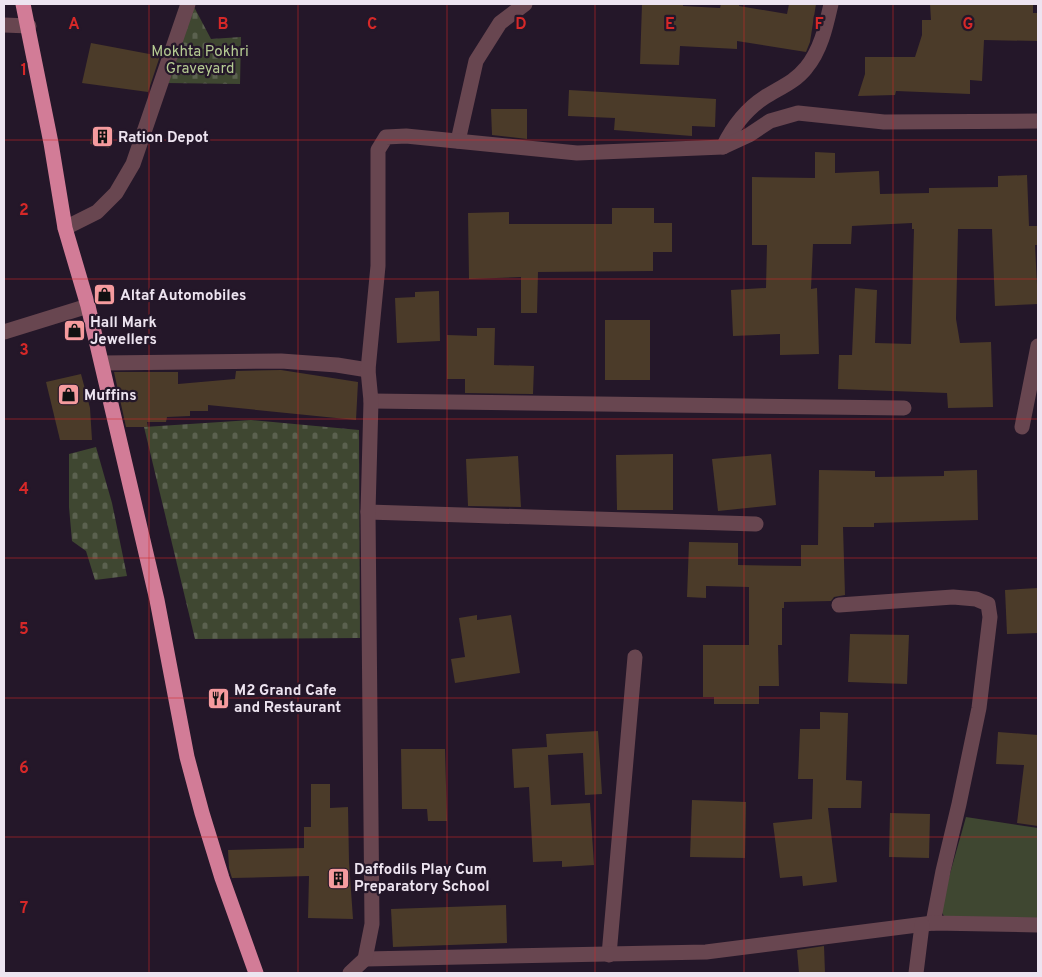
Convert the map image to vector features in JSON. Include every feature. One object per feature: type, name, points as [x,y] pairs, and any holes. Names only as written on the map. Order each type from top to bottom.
[{"type":"highway","points":[[23,4],[29,26],[65,228],[88,306],[157,600],[187,757],[222,878],[256,973]]},
{"type":"street","points":[[65,228],[97,212],[116,192],[133,164],[188,4]]},
{"type":"street","points":[[458,141],[476,61],[500,23],[525,4]]},
{"type":"street","points":[[723,147],[732,127],[743,114],[763,98],[793,81],[806,68],[821,43],[831,4]]},
{"type":"street","points":[[4,25],[29,26]]},
{"type":"street","points":[[350,973],[365,959],[372,924],[368,512],[371,401],[368,370],[378,266],[378,150],[386,137],[406,136],[577,153],[723,147],[749,135],[770,121],[798,113],[884,122],[1038,120]]},
{"type":"street","points":[[4,332],[88,306]]},
{"type":"street","points":[[1022,427],[1038,346]]},
{"type":"street","points":[[102,363],[281,361],[368,370]]},
{"type":"street","points":[[371,401],[904,408]]},
{"type":"street","points":[[368,512],[756,524]]},
{"type":"street","points":[[839,605],[953,598],[976,599],[988,604],[990,617],[979,708],[960,804],[927,924],[916,973]]},
{"type":"street","points":[[609,955],[635,657]]},
{"type":"street","points":[[365,959],[706,952],[927,924],[1038,926]]},
{"type":"green space","name":"Mokhta Pokhri Graveyard","points":[[193,5],[211,39],[241,37],[240,84],[166,83]]},
{"type":"green space","points":[[251,420],[359,430],[360,638],[195,639],[144,427]]},
{"type":"green space","points":[[96,447],[112,503],[127,576],[95,580],[86,551],[72,541],[69,507],[69,454]]},
{"type":"green space","points":[[966,817],[1038,828],[1038,918],[945,918],[940,909]]},
{"type":"building","points":[[642,4],[683,4],[683,6],[720,8],[721,4],[739,4],[739,6],[787,14],[789,4],[816,4],[810,42],[806,52],[737,41],[737,49],[680,46],[679,65],[640,64]]},
{"type":"building","points":[[930,4],[1033,4],[1033,13],[1038,13],[1038,41],[984,40],[982,81],[970,80],[970,94],[896,91],[895,95],[858,96],[865,74],[865,57],[915,57],[922,35],[922,20],[931,20]]},
{"type":"building","points":[[91,43],[160,56],[148,92],[82,83]]},
{"type":"building","points":[[569,90],[716,99],[715,127],[692,126],[692,136],[614,130],[615,118],[568,116]]},
{"type":"building","points":[[491,109],[527,109],[527,139],[492,135]]},
{"type":"building","name":"Ration Depot","points":[[93,127],[114,130],[109,148],[90,144]]},
{"type":"building","points":[[815,152],[835,153],[835,173],[879,171],[880,194],[929,193],[929,188],[998,187],[998,176],[1027,175],[1029,226],[1038,226],[1038,245],[1035,245],[1038,304],[995,306],[992,229],[958,229],[956,319],[960,343],[991,342],[993,407],[948,408],[947,393],[838,389],[839,355],[852,355],[855,288],[877,290],[875,343],[911,344],[914,229],[912,229],[912,223],[852,226],[851,244],[813,244],[811,289],[817,288],[819,354],[780,355],[780,334],[733,336],[731,290],[766,288],[767,245],[752,245],[752,177],[815,178]]},
{"type":"building","points":[[612,208],[654,208],[654,223],[672,223],[672,252],[653,252],[653,271],[538,272],[537,313],[521,313],[521,277],[469,279],[468,213],[509,212],[509,224],[612,224]]},
{"type":"building","points":[[439,291],[440,341],[397,343],[395,298],[415,297],[415,292]]},
{"type":"building","points":[[605,320],[650,320],[650,380],[605,380]]},
{"type":"building","points":[[477,328],[495,328],[494,365],[534,366],[533,394],[465,393],[465,379],[447,379],[447,335],[477,336]]},
{"type":"building","points":[[281,370],[358,382],[356,420],[208,405],[208,411],[190,411],[190,416],[167,417],[166,422],[147,422],[148,427],[126,427],[114,372],[178,372],[178,384],[235,379],[236,371]]},
{"type":"building","name":"Muffins","points":[[81,374],[90,408],[92,440],[60,440],[46,382]]},
{"type":"building","points":[[673,454],[673,510],[617,510],[616,455]]},
{"type":"building","points":[[771,454],[776,505],[718,511],[712,459]]},
{"type":"building","points":[[518,456],[521,507],[468,506],[466,459]]},
{"type":"building","points":[[819,470],[875,471],[875,477],[944,476],[944,471],[977,470],[978,520],[874,523],[874,527],[843,527],[845,595],[834,597],[831,601],[784,602],[784,608],[782,608],[782,645],[778,645],[779,686],[759,686],[759,704],[714,704],[714,697],[703,697],[703,645],[749,645],[749,587],[706,586],[706,598],[687,597],[689,542],[738,543],[738,565],[801,566],[801,545],[818,545]]},
{"type":"building","points":[[1038,588],[1038,633],[1007,634],[1005,590]]},
{"type":"building","points":[[477,615],[477,620],[511,615],[520,673],[455,683],[451,659],[465,657],[459,618]]},
{"type":"building","points":[[850,634],[909,635],[907,684],[848,682]]},
{"type":"building","points":[[820,712],[848,713],[846,780],[862,781],[861,808],[828,808],[837,882],[803,886],[802,876],[780,878],[773,823],[812,819],[813,779],[798,779],[800,729],[820,729]]},
{"type":"building","points":[[598,731],[602,794],[585,795],[583,753],[548,755],[551,805],[590,803],[594,865],[562,867],[562,861],[533,862],[529,787],[514,788],[512,749],[547,747],[546,734]]},
{"type":"building","points":[[998,732],[1038,735],[1038,826],[1017,823],[1024,765],[996,764]]},
{"type":"building","points":[[401,749],[445,749],[447,821],[428,821],[427,809],[402,809]]},
{"type":"building","points":[[311,784],[330,784],[330,808],[348,807],[353,919],[308,918],[309,876],[232,878],[231,875],[228,850],[304,848],[304,827],[311,827]]},
{"type":"building","points":[[692,800],[746,802],[745,858],[690,857]]},
{"type":"building","points":[[890,813],[930,814],[929,858],[889,857]]},
{"type":"building","points":[[506,905],[507,943],[393,947],[391,909]]},
{"type":"building","points":[[824,946],[825,973],[799,973],[797,950]]},
{"type":"place","name":"Ration Depot","points":[[102,137]]},
{"type":"place","name":"Altaf Automobiles","points":[[104,295]]},
{"type":"place","name":"Hall Mark Jewellers","points":[[74,331]]},
{"type":"place","name":"Muffins","points":[[68,395]]},
{"type":"place","name":"M2 Grand Cafe and Restaurant","points":[[218,699]]},
{"type":"place","name":"Daffodils Play Cum Preparatory School","points":[[338,878]]}]
